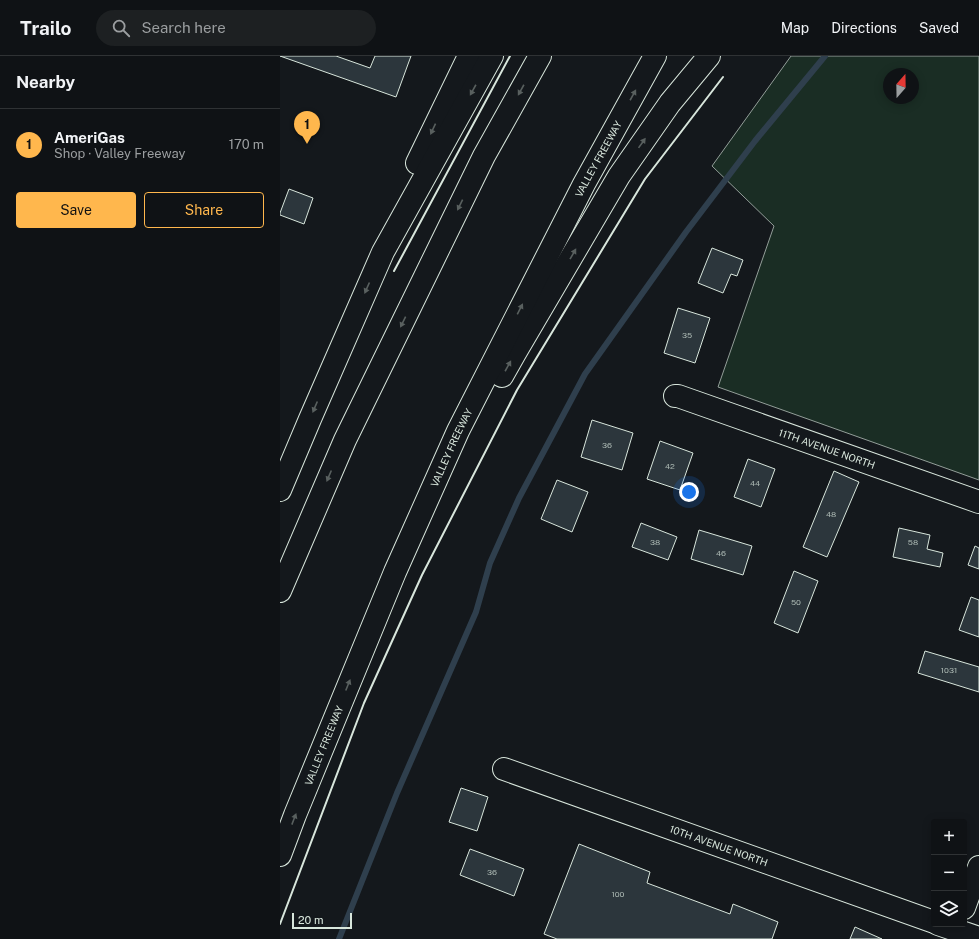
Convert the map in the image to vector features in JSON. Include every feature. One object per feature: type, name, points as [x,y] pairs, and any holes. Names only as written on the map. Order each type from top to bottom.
[{"type":"main road","points":[[383,252],[400,200],[469,56]]},
{"type":"main road","points":[[280,490],[318,398],[383,252],[492,56]]},
{"type":"main road","points":[[280,591],[345,440],[484,156],[540,56]]},
{"type":"main road","name":"VALLEY FREEWAY","points":[[280,855],[395,572],[458,431],[584,184],[655,56]]},
{"type":"main road","points":[[395,572],[515,353],[619,176],[670,103],[709,56]]},
{"type":"main road","name":"11TH AVENUE NORTH","points":[[675,396],[686,398],[979,502]]},
{"type":"main road","name":"10TH AVENUE NORTH","points":[[504,770],[931,921]]},
{"type":"main road","points":[[967,900],[979,867]]},
{"type":"main road","points":[[951,929],[979,938]]},
{"type":"green space","points":[[791,56],[979,56],[979,480],[718,387],[774,226],[712,166]]},
{"type":"building","points":[[280,56],[336,56],[370,68],[375,56],[411,56],[396,97]]},
{"type":"building","points":[[289,189],[313,198],[304,224],[280,215]]},
{"type":"building","points":[[712,248],[743,260],[737,276],[731,274],[723,293],[698,283]]},
{"type":"building","points":[[678,308],[710,318],[695,363],[664,353]]},
{"type":"building","points":[[592,420],[633,433],[622,470],[581,457]]},
{"type":"building","points":[[660,441],[693,453],[680,490],[647,479]]},
{"type":"building","points":[[748,459],[775,469],[761,507],[734,497]]},
{"type":"building","points":[[834,471],[859,482],[827,557],[803,547]]},
{"type":"building","points":[[557,480],[588,492],[572,532],[541,519]]},
{"type":"building","points":[[641,523],[677,537],[668,560],[632,547]]},
{"type":"building","points":[[899,528],[930,535],[927,549],[943,553],[940,567],[893,557]]},
{"type":"building","points":[[699,530],[752,546],[743,575],[691,559]]},
{"type":"building","points":[[975,546],[979,548],[979,569],[968,565]]},
{"type":"building","points":[[794,571],[818,581],[798,633],[774,623]]},
{"type":"building","points":[[971,597],[979,600],[979,637],[959,630]]},
{"type":"building","points":[[925,651],[979,667],[979,692],[918,673]]},
{"type":"building","points":[[461,788],[488,797],[477,831],[449,822]]},
{"type":"building","points":[[579,844],[650,872],[647,883],[730,914],[733,904],[778,922],[772,939],[557,939],[544,934]]},
{"type":"building","points":[[470,849],[524,869],[514,896],[460,875]]},
{"type":"building","points":[[855,927],[882,939],[850,939]]},
{"type":"waterway","points":[[339,939],[397,793],[476,612],[490,563],[519,498],[585,374],[686,232],[755,141],[825,56]]},
{"type":"wall","points":[[394,271],[510,56]]},
{"type":"wall","points":[[280,924],[364,703],[422,575],[517,390],[645,179],[723,77]]},
{"type":"place","name":"AmeriGas","points":[[307,144]]}]
